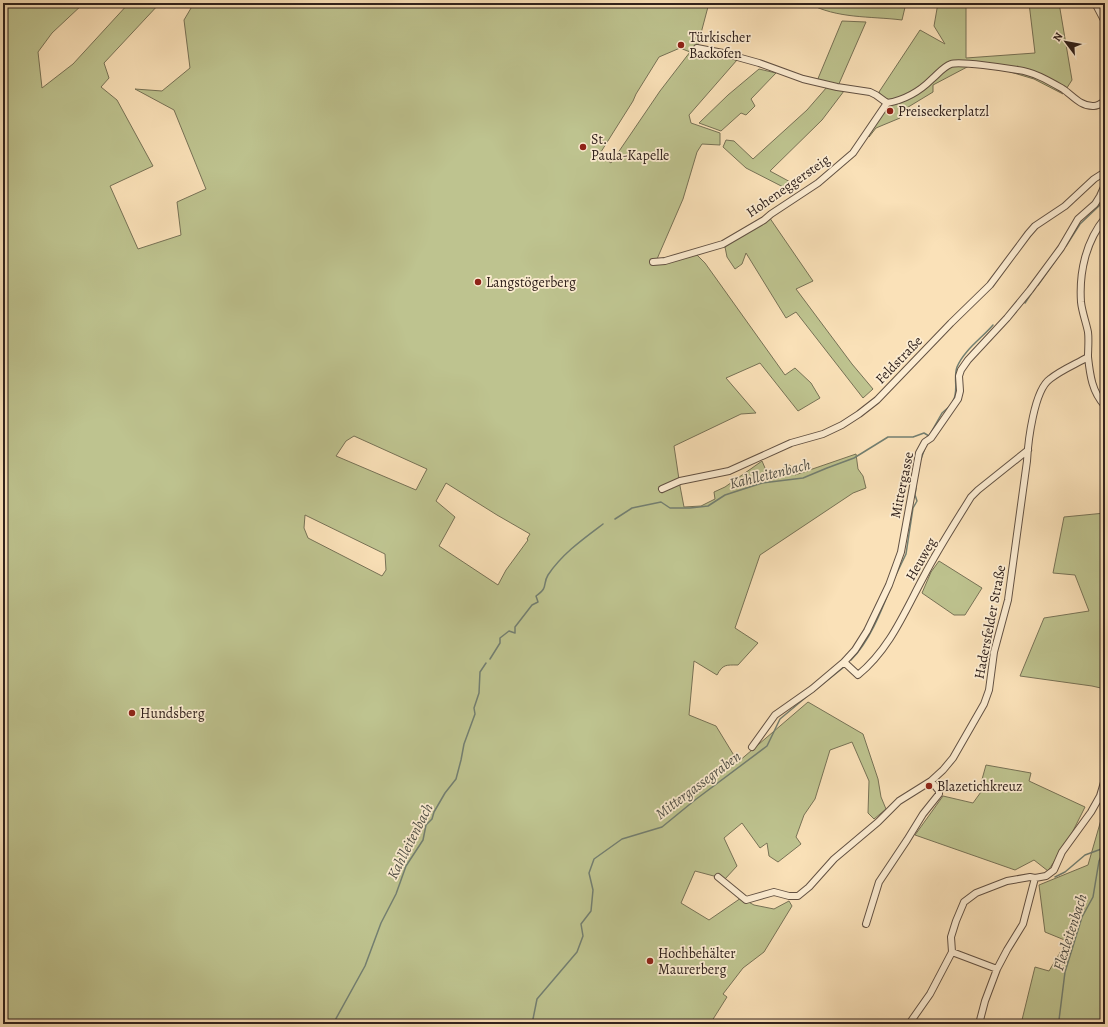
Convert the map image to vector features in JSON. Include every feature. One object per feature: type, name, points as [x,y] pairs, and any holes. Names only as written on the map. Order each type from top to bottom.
[{"type":"street","points":[[1095,3],[1105,22]]},
{"type":"street","points":[[697,48],[723,53],[759,63],[803,78],[837,87],[870,92],[887,103],[897,102],[909,97],[922,88],[944,68],[953,63],[1025,71],[1051,82],[1075,99],[1089,106],[1095,106],[1105,101]]},
{"type":"street","name":"Hoheneggersteig","points":[[653,262],[665,261],[723,244],[764,220],[818,183],[853,153],[887,103]]},
{"type":"street","name":"Feldstraße","points":[[662,489],[680,481],[730,471],[791,443],[823,434],[842,426],[859,414],[877,400],[951,323],[990,286],[1035,226],[1065,206],[1094,179],[1105,172]]},
{"type":"street","name":"Mittergasse","points":[[752,747],[775,715],[812,689],[844,662],[855,650],[867,630],[896,567],[901,552],[919,453],[925,442],[931,438],[958,399],[960,391],[959,376],[961,370],[975,351],[1007,318],[1030,290],[1061,248],[1078,219],[1095,204],[1105,186]]},
{"type":"street","points":[[1105,218],[1090,244],[1082,272],[1081,284],[1082,303],[1088,333],[1090,376],[1098,399],[1105,406]]},
{"type":"street","name":"Hadersfelder Straße","points":[[718,877],[746,900],[774,892],[789,896],[798,896],[809,887],[834,859],[878,822],[899,801],[931,781],[953,758],[984,704],[989,690],[994,652],[1008,600],[1031,426],[1039,392],[1049,379],[1088,357]]},
{"type":"street","name":"Heuweg","points":[[844,662],[858,675],[866,669],[882,651],[896,631],[925,574],[971,497],[1028,450]]},
{"type":"street","points":[[909,1024],[930,994],[952,952],[951,937],[964,902],[976,893],[1007,880],[1046,876],[1054,870],[1062,852],[1091,812],[1100,796],[1105,780]]},
{"type":"street","points":[[866,924],[879,882],[923,814],[939,794],[939,790],[931,781]]},
{"type":"street","points":[[979,1024],[985,1001],[997,969],[1023,924],[1035,878]]},
{"type":"street","points":[[952,952],[997,969]]},
{"type":"green space","points":[[3,3],[84,3],[52,33],[38,52],[42,88],[73,64],[129,3],[160,3],[104,63],[109,78],[101,87],[117,100],[153,166],[110,186],[138,249],[181,235],[177,202],[206,189],[174,110],[135,89],[162,91],[190,68],[184,20],[194,3],[709,3],[696,52],[737,60],[689,115],[691,123],[720,133],[720,145],[702,144],[697,152],[683,199],[657,259],[670,258],[693,251],[705,263],[785,375],[795,368],[811,383],[820,398],[798,411],[760,363],[726,378],[756,413],[741,414],[674,446],[684,507],[701,506],[715,499],[714,492],[725,487],[762,461],[768,475],[790,465],[795,475],[856,454],[858,469],[863,476],[866,488],[853,493],[760,555],[735,628],[758,643],[738,665],[725,666],[717,675],[694,661],[689,715],[716,726],[738,762],[808,702],[863,734],[878,779],[881,797],[886,809],[874,819],[868,813],[869,781],[852,742],[830,750],[815,799],[804,815],[796,837],[801,844],[778,862],[769,856],[767,843],[760,848],[742,823],[724,838],[737,866],[725,879],[695,871],[681,903],[709,920],[741,898],[754,905],[774,909],[789,901],[792,906],[764,952],[743,968],[723,994],[727,997],[710,1024],[3,1024]],"holes":[[[680,48],[690,52],[660,91],[611,163],[599,155],[659,57]],[[354,436],[427,469],[416,490],[336,456],[346,441]],[[446,483],[530,534],[527,539],[528,540],[506,570],[498,585],[439,546],[455,517],[436,501]],[[305,515],[385,554],[386,570],[382,576],[308,538],[304,528]]]},
{"type":"green space","points":[[808,3],[906,3],[902,20],[854,16],[830,12]]},
{"type":"green space","points":[[938,3],[966,3],[966,58],[1035,53],[1029,3],[1059,3],[1072,80],[1063,94],[1034,79],[1007,71],[969,66],[933,85],[933,92],[900,112],[900,118],[876,128],[869,137],[869,131],[887,106],[896,104],[922,87],[905,96],[888,100],[879,92],[920,30],[945,44],[934,26]]},
{"type":"green space","points":[[842,21],[866,22],[838,86],[817,81]]},
{"type":"green space","points":[[759,69],[776,73],[751,99],[755,106],[746,115],[741,113],[721,131],[699,123],[728,95]]},
{"type":"green space","points":[[827,87],[844,91],[822,120],[770,171],[794,184],[789,190],[746,168],[723,147],[726,140],[734,141],[753,159],[807,110]]},
{"type":"green space","points":[[767,214],[813,281],[796,289],[852,364],[873,389],[863,398],[796,312],[786,318],[746,253],[742,264],[735,269],[727,257],[725,247]]},
{"type":"green space","points":[[1105,513],[1105,689],[1020,676],[1044,618],[1089,611],[1075,575],[1053,573],[1064,517]]},
{"type":"green space","points":[[939,561],[982,588],[965,615],[954,615],[922,593],[931,572]]},
{"type":"green space","points":[[986,765],[1031,773],[1029,781],[1085,807],[1070,837],[1048,871],[1034,860],[1015,870],[915,835],[943,796],[973,803],[986,785],[1000,788],[981,783]]},
{"type":"green space","points":[[1105,806],[1105,1024],[1021,1024],[1035,967],[1049,971],[1067,941],[1045,932],[1039,885],[1088,865]]},
{"type":"waterway","name":"Kahlleitenbach","points":[[1102,3],[1105,12]]},
{"type":"waterway","points":[[1066,246],[1080,224],[1101,204],[1105,194]]},
{"type":"waterway","points":[[1038,285],[1060,254]]},
{"type":"waterway","points":[[1025,303],[1035,288]]},
{"type":"waterway","name":"Kahlleitenbach","points":[[953,401],[956,393],[956,371],[960,361],[993,325]]},
{"type":"waterway","name":"Kahlleitenbach","points":[[615,519],[632,508],[661,502],[670,508],[708,506],[725,495],[762,483],[803,478],[854,458],[888,437],[913,437],[924,433],[929,436],[942,413],[950,406]]},
{"type":"waterway","name":"Mittergassegraben","points":[[921,459],[925,448]]},
{"type":"waterway","name":"Mittergassegraben","points":[[893,581],[906,554],[913,508],[917,501],[915,495],[916,488]]},
{"type":"waterway","name":"Kahlleitenbach","points":[[490,659],[500,643],[500,638],[509,631],[515,633],[515,627],[532,605],[538,602],[536,596],[543,590],[546,578],[554,567],[573,547],[603,524]]},
{"type":"waterway","name":"Mittergassegraben","points":[[851,660],[869,636],[890,589]]},
{"type":"waterway","name":"Kahlleitenbach","points":[[333,1024],[365,966],[381,923],[396,894],[406,866],[423,840],[426,825],[432,819],[434,812],[445,793],[456,779],[464,744],[475,714],[474,708],[479,693],[480,672],[486,663]]},
{"type":"waterway","name":"Mittergassegraben","points":[[814,691],[844,667]]},
{"type":"waterway","name":"Mittergassegraben","points":[[533,1019],[537,999],[577,952],[583,936],[581,924],[591,911],[593,890],[589,873],[594,859],[622,839],[662,827],[695,800],[767,746],[780,719],[811,693]]},
{"type":"waterway","points":[[1055,877],[1065,872],[1085,855],[1104,848]]},
{"type":"waterway","name":"Flexleitenbach","points":[[1060,1024],[1059,1020],[1065,972],[1082,917],[1093,897],[1099,861],[1105,848]]},
{"type":"place","name":"Türkischer Backofen","points":[[681,45]]},
{"type":"place","name":"Preiseckerplatzl","points":[[890,111]]},
{"type":"place","name":"St. Paula-Kapelle","points":[[583,147]]},
{"type":"place","name":"Langstögerberg","points":[[478,282]]},
{"type":"place","name":"Hundsberg","points":[[132,713]]},
{"type":"place","name":"Blazetichkreuz","points":[[929,786]]},
{"type":"place","name":"Hochbehälter Maurerberg","points":[[650,961]]}]
